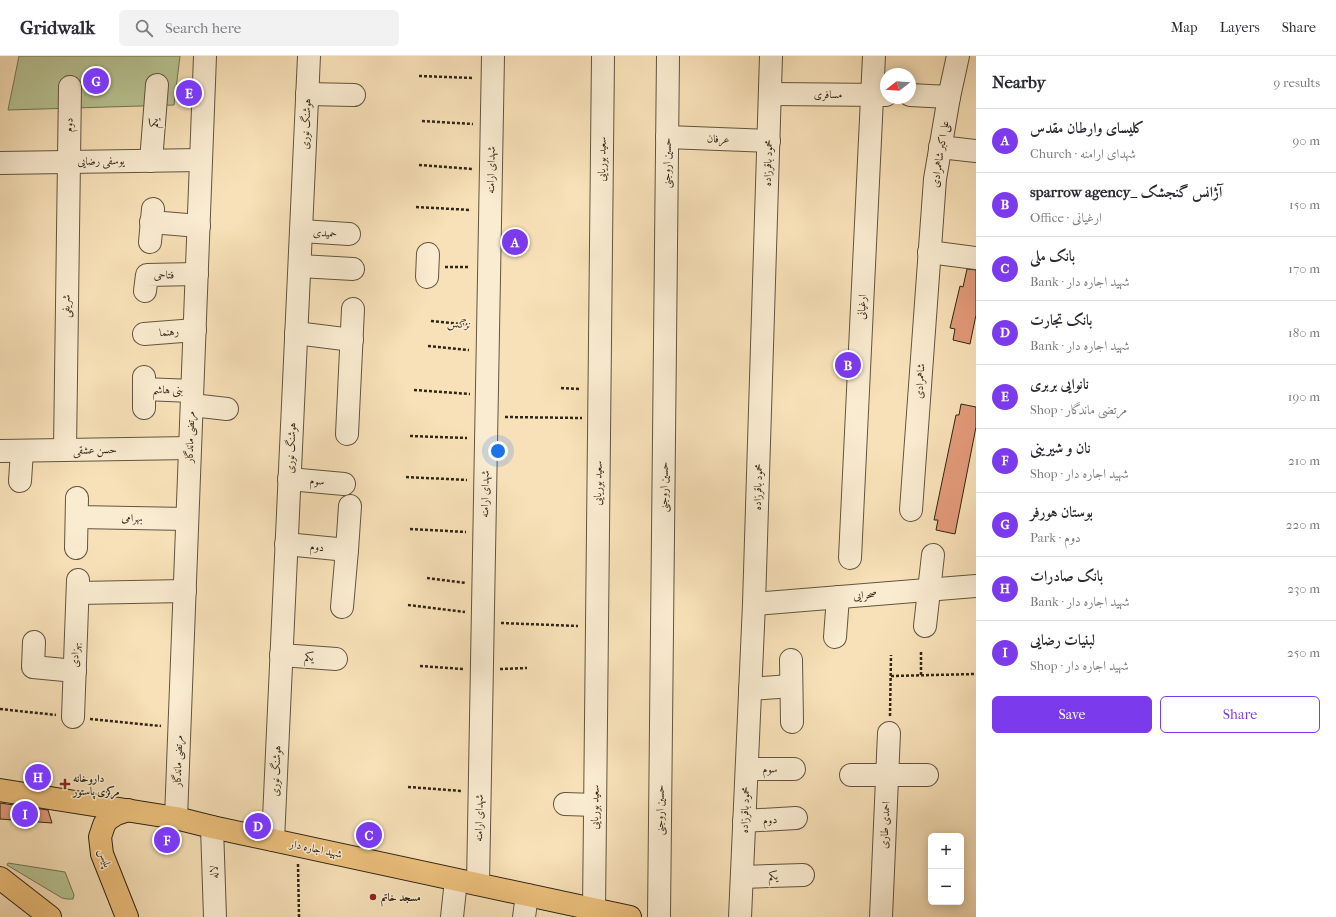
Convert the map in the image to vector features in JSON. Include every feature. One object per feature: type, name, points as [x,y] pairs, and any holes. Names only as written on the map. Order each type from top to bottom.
[{"type":"main road","name":"شهید اجاره دار","points":[[0,790],[176,818],[212,828],[527,895],[582,911],[630,917]]},
{"type":"main road","name":"پلیس","points":[[126,917],[102,854],[100,837],[107,820],[116,814],[128,810]]},
{"type":"main road","points":[[0,878],[50,917]]},
{"type":"street","name":"مرتضی ماندگار","points":[[176,818],[205,56]]},
{"type":"street","name":"هوشنگ نوری","points":[[273,840],[309,56]]},
{"type":"street","name":"شهدای ارامنه","points":[[478,884],[493,56]]},
{"type":"street","name":"سعید بوریایی","points":[[582,911],[595,805],[603,56]]},
{"type":"street","name":"حسین اروجنی","points":[[659,917],[668,56]]},
{"type":"street","name":"محمود باقرزاده","points":[[740,917],[754,604],[771,56]]},
{"type":"street","name":"ارغیانی","points":[[850,558],[879,94],[874,56]]},
{"type":"street","name":"علی اکبر شاهمرادی","points":[[929,252],[935,179],[949,97],[958,56]]},
{"type":"street","name":"یکم","points":[[152,161],[157,85]]},
{"type":"street","name":"دوم","points":[[68,162],[70,87]]},
{"type":"street","points":[[307,94],[354,95]]},
{"type":"street","name":"مسافری","points":[[770,94],[879,94]]},
{"type":"street","points":[[916,95],[949,97]]},
{"type":"street","name":"عرفان","points":[[667,137],[769,141]]},
{"type":"street","points":[[940,147],[976,151]]},
{"type":"street","name":"یوسفی رضایی","points":[[0,163],[201,160]]},
{"type":"street","name":"شریفی","points":[[65,450],[68,162]]},
{"type":"street","points":[[151,224],[199,226]]},
{"type":"street","name":"حمیدی","points":[[301,231],[349,234]]},
{"type":"street","points":[[929,252],[976,258]]},
{"type":"street","name":"شاهمرادی","points":[[911,510],[929,252]]},
{"type":"street","points":[[300,266],[353,269]]},
{"type":"street","name":"فتاحی","points":[[145,291],[147,275],[197,274]]},
{"type":"street","points":[[347,434],[353,309]]},
{"type":"street","name":"رهنما","points":[[144,334],[195,330]]},
{"type":"street","points":[[296,333],[352,340]]},
{"type":"street","name":"بنی هاشم","points":[[144,391],[192,398],[227,408]]},
{"type":"street","name":"حسن عشقی","points":[[0,451],[190,448]]},
{"type":"street","points":[[20,481],[22,451]]},
{"type":"street","name":"سوم","points":[[290,479],[344,484]]},
{"type":"street","points":[[342,607],[350,506]]},
{"type":"street","name":"بهرامی","points":[[76,548],[77,508],[187,518]]},
{"type":"street","name":"دوم","points":[[286,544],[347,550]]},
{"type":"street","points":[[925,626],[933,555]]},
{"type":"street","name":"صحرایی","points":[[754,604],[976,586]]},
{"type":"street","name":"بهزادی","points":[[73,717],[78,587],[185,592]]},
{"type":"street","points":[[835,637],[838,597]]},
{"type":"street","points":[[34,642],[33,667],[74,671]]},
{"type":"street","name":"یکم","points":[[281,655],[336,659]]},
{"type":"street","points":[[791,660],[792,722]]},
{"type":"street","points":[[750,689],[791,686]]},
{"type":"street","name":"احمدی طاری","points":[[880,917],[889,725]]},
{"type":"street","name":"سوم","points":[[747,769],[794,769]]},
{"type":"street","points":[[851,775],[927,775]]},
{"type":"street","points":[[565,804],[595,805]]},
{"type":"street","name":"دوم","points":[[744,821],[796,818]]},
{"type":"street","name":"لاله","points":[[212,828],[215,917]]},
{"type":"street","name":"یکم","points":[[742,877],[803,875]]},
{"type":"street","points":[[452,917],[456,880]]},
{"type":"street","points":[[524,917],[527,895]]},
{"type":"path","points":[[419,76],[492,79]]},
{"type":"path","points":[[422,121],[491,125]]},
{"type":"path","points":[[419,165],[491,170]]},
{"type":"path","points":[[416,207],[490,211]]},
{"type":"path","points":[[427,266],[489,267]]},
{"type":"path","name":"نرگس","points":[[431,321],[488,327]]},
{"type":"path","points":[[428,346],[487,352]]},
{"type":"path","points":[[414,390],[487,395]]},
{"type":"path","points":[[486,417],[599,418]]},
{"type":"path","points":[[410,436],[486,439]]},
{"type":"path","points":[[406,477],[485,481]]},
{"type":"path","points":[[410,529],[484,533]]},
{"type":"path","points":[[427,578],[483,585]]},
{"type":"path","points":[[408,606],[482,619],[597,627]]},
{"type":"path","points":[[921,652],[921,676]]},
{"type":"path","points":[[889,725],[892,676],[891,655]]},
{"type":"path","points":[[420,666],[482,670],[527,668]]},
{"type":"path","points":[[892,676],[976,674]]},
{"type":"path","points":[[408,787],[479,792]]},
{"type":"path","points":[[297,845],[299,917]]},
{"type":"green space","points":[[19,56],[180,56],[174,105],[8,110]]},
{"type":"green space","points":[[8,863],[65,872],[74,895],[73,899],[62,898],[7,865]]},
{"type":"building","points":[[967,269],[976,270],[976,315],[970,344],[953,340],[955,329],[950,328],[960,286],[963,287]]},
{"type":"building","points":[[961,404],[976,407],[976,427],[955,534],[936,530],[938,520],[934,520],[956,415],[959,415]]},
{"type":"building","points":[[0,803],[48,810],[52,823],[0,819]]},
{"type":"place","name":"بوستان هورفر","points":[[96,81]]},
{"type":"place","name":"نانوایی بربری","points":[[189,93]]},
{"type":"place","name":"کلیسای وارطان مقدس","points":[[515,242]]},
{"type":"place","name":"sparrow agency_ آژانس گنجشک","points":[[848,365]]},
{"type":"place","name":"بانک صادرات","points":[[38,777]]},
{"type":"place","name":"داروخانه مرکزی پاستور","points":[[65,784]]},
{"type":"place","name":"لبنیات رضایی","points":[[25,814]]},
{"type":"place","name":"بانک تجارت","points":[[258,826]]},
{"type":"place","name":"بانک ملی","points":[[369,835]]},
{"type":"place","name":"نان و شیرینی","points":[[167,840]]},
{"type":"place","name":"مسجد خاتم","points":[[373,897]]}]
